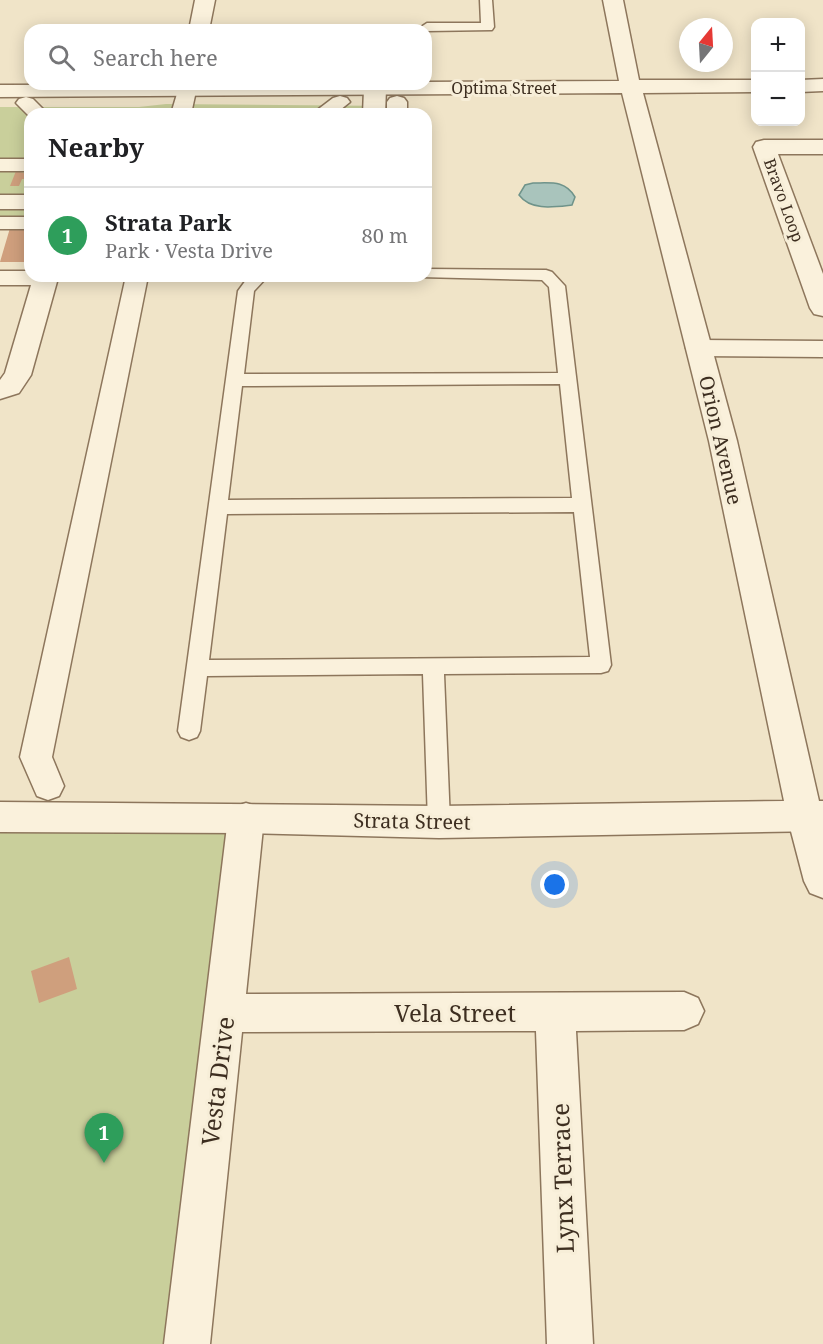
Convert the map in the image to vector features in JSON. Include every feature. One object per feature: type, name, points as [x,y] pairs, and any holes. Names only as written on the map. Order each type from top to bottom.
[{"type":"street","points":[[200,24],[205,0]]},
{"type":"street","name":"Orion Avenue","points":[[613,0],[631,87],[699,348],[814,816],[823,881]]},
{"type":"street","points":[[805,86],[823,85]]},
{"type":"street","name":"Optima Street","points":[[432,89],[751,86]]},
{"type":"street","name":"Optima Street","points":[[0,91],[47,90]]},
{"type":"street","points":[[182,108],[186,90]]},
{"type":"street","points":[[374,108],[375,90]]},
{"type":"street","points":[[331,108],[340,102]]},
{"type":"street","name":"Bravo Loop","points":[[823,147],[764,147],[823,308]]},
{"type":"street","points":[[0,165],[24,165]]},
{"type":"street","points":[[0,202],[24,202]]},
{"type":"street","points":[[0,223],[24,223]]},
{"type":"street","points":[[0,278],[24,278]]},
{"type":"street","points":[[0,390],[9,387],[18,375],[45,282]]},
{"type":"street","points":[[48,786],[36,757],[136,282]]},
{"type":"street","points":[[699,348],[823,349]]},
{"type":"street","name":"Strata Street","points":[[0,817],[246,818],[439,822],[814,816]]},
{"type":"street","name":"Vesta Drive","points":[[188,1344],[246,818]]},
{"type":"street","name":"Vela Street","points":[[226,1013],[684,1011]]},
{"type":"street","name":"Lynx Terrace","points":[[555,1012],[570,1344]]},
{"type":"lane","points":[[432,27],[488,27],[486,0]]},
{"type":"lane","points":[[196,668],[601,665],[557,286],[546,275],[432,274]]},
{"type":"lane","points":[[189,731],[246,291],[252,282]]},
{"type":"lane","points":[[235,380],[568,378]]},
{"type":"lane","points":[[218,507],[583,505]]},
{"type":"lane","points":[[433,666],[439,822]]},
{"type":"green space","points":[[166,104],[391,106],[391,108],[24,108],[24,219],[0,219],[0,107],[139,107]]},
{"type":"green space","points":[[0,817],[246,818],[187,1344],[0,1344]]},
{"type":"water","points":[[533,183],[562,185],[575,197],[572,205],[543,207],[530,204],[519,195],[525,185]]},
{"type":"building","points":[[16,171],[24,173],[24,179],[19,186],[10,186]]},
{"type":"building","points":[[10,228],[24,228],[24,262],[0,262]]},
{"type":"building","points":[[69,957],[77,989],[39,1003],[31,971]]},
{"type":"place","name":"Strata Park","points":[[104,1163]]}]
